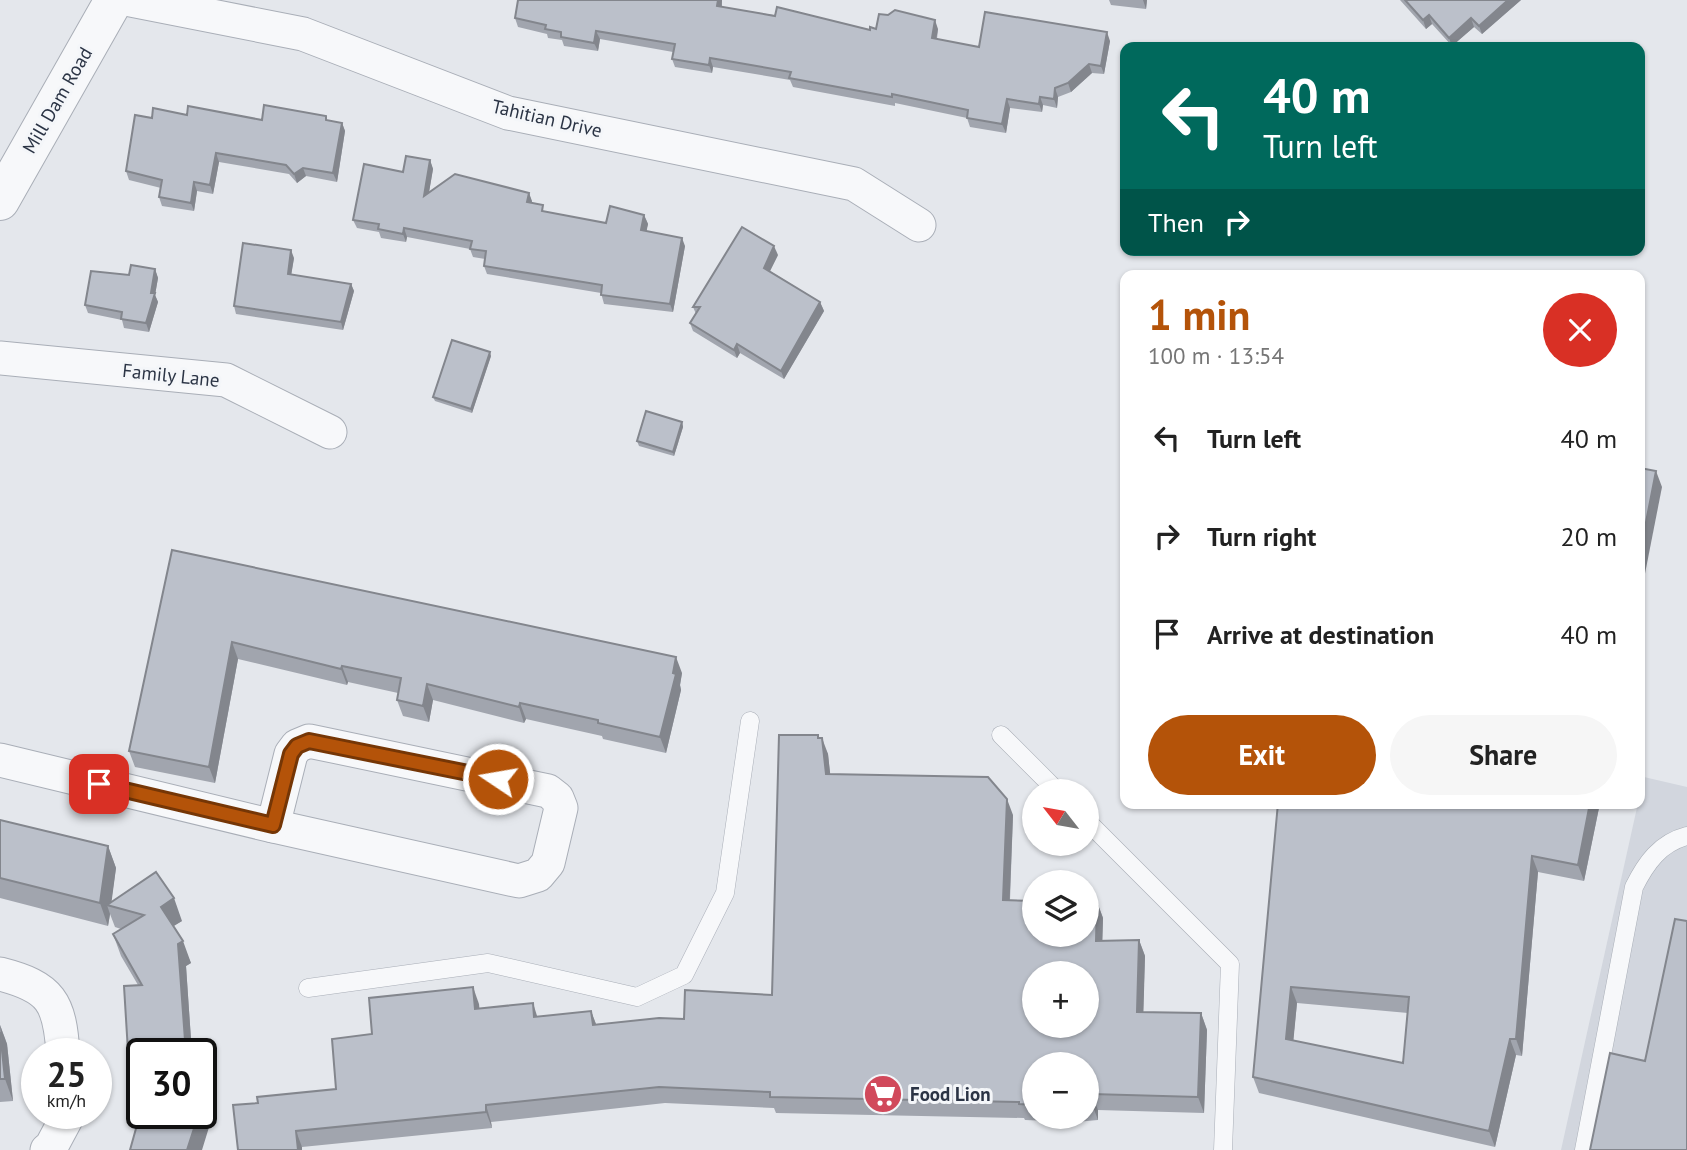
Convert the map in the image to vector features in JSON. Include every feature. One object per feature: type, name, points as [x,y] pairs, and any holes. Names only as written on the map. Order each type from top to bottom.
[{"type":"street","name":"Mill Dam Road","points":[[0,201],[114,0]]},
{"type":"street","name":"Tahitian Drive","points":[[131,0],[303,34],[508,113],[854,184],[919,225]]},
{"type":"street","name":"Family Lane","points":[[0,358],[226,380],[330,432]]},
{"type":"street","points":[[0,760],[273,825],[519,881],[538,875],[548,863],[561,808],[557,798],[548,791],[309,741],[297,746],[291,754],[273,825]]},
{"type":"street","points":[[0,974],[27,981],[49,996],[61,1023],[62,1038]]},
{"type":"street","points":[[47,1150],[61,1129]]},
{"type":"lane","points":[[308,988],[488,963],[637,998],[684,975],[725,893],[750,721]]},
{"type":"lane","points":[[1002,735],[1045,779]]},
{"type":"lane","points":[[1099,833],[1230,964],[1223,1150]]},
{"type":"lane","points":[[1584,1150],[1634,887],[1644,866],[1663,846],[1687,836]]},
{"type":"shaded area","points":[[1645,777],[1687,787],[1687,1150],[1561,1150],[1637,809],[1645,809]]},
{"type":"building","points":[[518,0],[718,0],[717,6],[775,16],[777,7],[870,30],[870,27],[876,29],[879,14],[888,15],[895,10],[935,20],[932,38],[979,47],[985,12],[1107,32],[1101,66],[1089,64],[1068,83],[1055,88],[1054,99],[1040,97],[1039,104],[1007,99],[1002,124],[967,118],[968,110],[892,94],[892,97],[789,78],[791,72],[710,58],[709,65],[672,59],[675,44],[596,31],[594,43],[561,37],[561,32],[545,29],[546,25],[515,18]]},
{"type":"building","points":[[1405,0],[1508,0],[1479,26],[1471,18],[1449,38],[1429,15],[1423,20]]},
{"type":"building","points":[[264,105],[326,116],[326,120],[342,123],[333,173],[303,168],[294,174],[286,165],[216,153],[210,185],[194,182],[191,203],[159,197],[162,180],[126,171],[135,115],[152,118],[153,108],[187,115],[188,106],[262,120]]},
{"type":"building","points":[[406,156],[430,160],[424,196],[455,174],[529,193],[527,202],[543,205],[542,211],[606,223],[610,206],[644,215],[641,230],[682,238],[670,304],[601,295],[602,285],[484,266],[486,251],[470,249],[472,241],[404,228],[403,234],[378,229],[379,224],[353,220],[364,164],[403,172]]},
{"type":"building","points":[[742,227],[774,246],[764,268],[820,302],[781,371],[737,344],[734,350],[690,323],[700,307],[693,307]]},
{"type":"building","points":[[243,243],[291,250],[288,274],[351,284],[341,322],[234,306]]},
{"type":"building","points":[[131,265],[155,269],[151,293],[155,293],[146,323],[121,319],[122,312],[85,305],[91,271],[129,275]]},
{"type":"building","points":[[452,340],[490,352],[471,409],[433,397]]},
{"type":"building","points":[[646,411],[682,422],[673,452],[637,441]]},
{"type":"building","points":[[1645,469],[1656,471],[1645,527]]},
{"type":"building","points":[[172,550],[676,657],[673,673],[676,674],[660,737],[598,723],[598,720],[520,703],[519,707],[427,684],[423,706],[397,700],[401,678],[342,666],[341,669],[232,642],[209,767],[129,751]]},
{"type":"building","points":[[779,735],[818,735],[818,738],[822,738],[826,774],[988,777],[1007,799],[1003,900],[1022,901],[1022,947],[1099,947],[1099,941],[1139,940],[1137,1012],[1201,1013],[1198,1097],[1099,1094],[1099,1052],[1022,1052],[1022,1104],[1019,1102],[770,1097],[770,1092],[659,1087],[486,1105],[486,1112],[296,1131],[298,1150],[238,1150],[233,1105],[258,1103],[257,1097],[336,1089],[332,1039],[372,1034],[369,998],[473,987],[475,1009],[533,1003],[534,1017],[591,1011],[593,1025],[659,1018],[684,1019],[685,990],[772,995]]},
{"type":"building","points":[[1277,809],[1589,809],[1578,865],[1532,856],[1516,1039],[1510,1039],[1489,1131],[1253,1077]],"holes":[[[1291,987],[1409,997],[1403,1063],[1286,1039]]]},
{"type":"building","points":[[0,820],[108,846],[100,903],[0,878]]},
{"type":"building","points":[[156,872],[174,898],[161,907],[183,941],[178,944],[185,1038],[127,1038],[124,986],[142,985],[113,934],[144,915],[107,905]]},
{"type":"building","points":[[1675,919],[1687,921],[1687,1150],[1590,1150],[1610,1053],[1645,1061]]},
{"type":"building","points":[[0,1032],[5,1079],[0,1079]]},
{"type":"building","points":[[136,1129],[194,1129],[187,1150],[130,1150]]},
{"type":"place","name":"Food Lion","points":[[883,1094]]},
{"type":"route","points":[[99,784],[273,825],[291,754],[297,746],[309,741],[498,779]]}]
